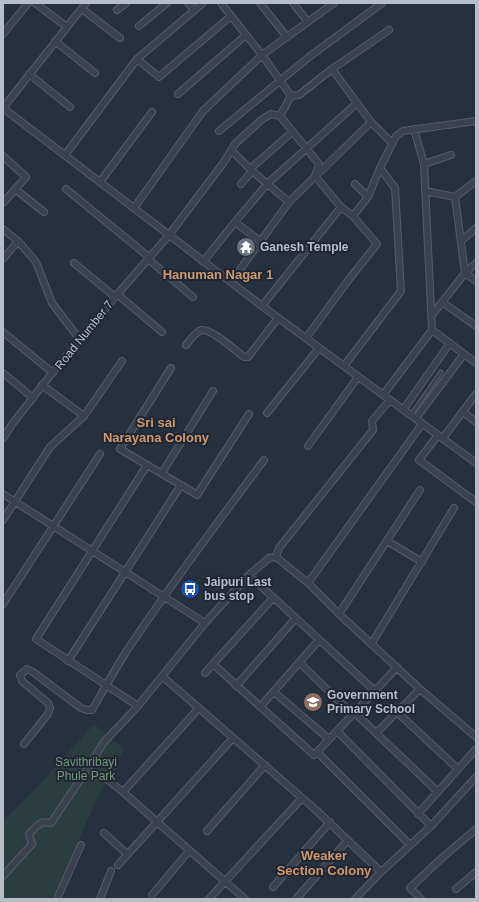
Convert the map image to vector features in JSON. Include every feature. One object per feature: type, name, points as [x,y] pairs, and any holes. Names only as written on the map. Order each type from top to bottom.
[{"type":"street","points":[[3,34],[28,3]]},
{"type":"street","points":[[35,3],[66,27]]},
{"type":"street","points":[[118,10],[126,3]]},
{"type":"street","points":[[139,26],[167,3]]},
{"type":"street","points":[[188,3],[194,10]]},
{"type":"street","points":[[65,155],[137,59],[203,3]]},
{"type":"street","points":[[221,3],[281,80],[291,96]]},
{"type":"street","points":[[260,3],[287,37]]},
{"type":"street","points":[[293,3],[308,22]]},
{"type":"street","points":[[219,131],[309,57],[382,3]]},
{"type":"street","points":[[134,208],[203,111],[262,55],[331,4]]},
{"type":"street","points":[[120,38],[84,6],[3,108],[203,262],[383,395],[389,401],[476,462]]},
{"type":"street","points":[[137,59],[159,77],[231,16]]},
{"type":"street","points":[[291,96],[299,95],[332,69],[389,30]]},
{"type":"street","points":[[178,94],[246,35]]},
{"type":"street","points":[[55,41],[95,73]]},
{"type":"street","points":[[332,69],[371,122],[392,143]]},
{"type":"street","points":[[29,74],[70,107]]},
{"type":"street","points":[[291,96],[280,116],[319,164],[315,176]]},
{"type":"street","points":[[203,262],[267,184],[357,103]]},
{"type":"street","points":[[100,182],[152,112]]},
{"type":"street","name":"Road Number 7","points":[[3,438],[13,422],[53,372],[169,235],[224,162],[235,144],[261,120],[271,114],[280,116]]},
{"type":"street","points":[[353,216],[368,197],[396,136],[403,131],[476,121]]},
{"type":"street","points":[[230,282],[289,202],[371,122]]},
{"type":"street","points":[[383,395],[432,330],[424,164],[414,129]]},
{"type":"street","points":[[241,184],[251,170],[292,132]]},
{"type":"street","points":[[231,150],[251,170],[289,202]]},
{"type":"street","points":[[424,164],[450,155]]},
{"type":"street","points":[[3,156],[26,177],[3,203]]},
{"type":"street","points":[[344,366],[402,291],[395,188],[380,168]]},
{"type":"street","points":[[306,338],[377,244],[353,216],[341,207],[315,176]]},
{"type":"street","points":[[425,191],[455,197],[476,181]]},
{"type":"street","points":[[355,184],[368,197]]},
{"type":"street","points":[[15,189],[44,212]]},
{"type":"street","points":[[66,189],[149,258],[193,297]]},
{"type":"street","points":[[455,197],[465,274]]},
{"type":"street","points":[[262,306],[341,207]]},
{"type":"street","points":[[235,222],[260,241]]},
{"type":"street","points":[[461,241],[476,228]]},
{"type":"street","points":[[3,229],[18,241],[36,262],[52,303],[80,340]]},
{"type":"street","points":[[3,259],[18,241]]},
{"type":"street","points":[[74,263],[162,332]]},
{"type":"street","points":[[432,315],[465,274],[476,263]]},
{"type":"street","points":[[465,274],[476,281]]},
{"type":"street","points":[[442,302],[476,326]]},
{"type":"street","points":[[186,345],[198,332],[203,330],[210,332],[244,357],[248,357],[278,318]]},
{"type":"street","points":[[432,330],[476,363]]},
{"type":"street","points":[[3,332],[53,372]]},
{"type":"street","points":[[403,410],[450,343]]},
{"type":"street","points":[[267,413],[319,348]]},
{"type":"street","points":[[413,417],[464,354]]},
{"type":"street","points":[[3,520],[50,447],[84,416],[122,361]]},
{"type":"street","points":[[171,368],[120,449],[197,495],[249,414]]},
{"type":"street","points":[[3,373],[33,398]]},
{"type":"street","points":[[308,446],[358,377]]},
{"type":"street","points":[[42,386],[84,416]]},
{"type":"street","points":[[162,473],[214,391]]},
{"type":"street","points":[[476,394],[463,412],[419,460],[476,502]]},
{"type":"street","points":[[276,557],[279,548],[373,430],[372,421],[389,401]]},
{"type":"street","points":[[463,412],[476,422]]},
{"type":"street","points":[[308,583],[422,424]]},
{"type":"street","points":[[3,604],[100,454]]},
{"type":"street","points":[[24,744],[48,714],[50,708],[48,703],[22,681],[20,675],[27,669],[81,708],[92,710],[126,653],[211,530],[264,460]]},
{"type":"street","points":[[138,706],[36,639],[147,465]]},
{"type":"street","points":[[68,661],[181,485]]},
{"type":"street","points":[[339,614],[420,490]]},
{"type":"street","points":[[3,494],[206,622]]},
{"type":"street","points":[[372,643],[454,508]]},
{"type":"street","points":[[387,540],[422,562]]},
{"type":"street","points":[[3,876],[29,849],[32,844],[30,834],[32,830],[43,822],[51,823],[104,742],[138,706],[206,622],[249,575],[269,558],[276,557],[308,583],[339,614],[420,689],[476,737]]},
{"type":"street","points":[[249,575],[295,619],[375,691]]},
{"type":"street","points":[[204,673],[273,598]]},
{"type":"street","points":[[236,686],[295,619]]},
{"type":"street","points":[[260,707],[319,640]]},
{"type":"street","points":[[300,663],[438,792]]},
{"type":"street","points":[[213,664],[314,755],[397,667]]},
{"type":"street","points":[[162,676],[330,822],[381,872]]},
{"type":"street","points":[[376,733],[420,689]]},
{"type":"street","points":[[274,692],[329,739]]},
{"type":"street","points":[[123,792],[199,708]]},
{"type":"street","points":[[397,712],[458,769]]},
{"type":"street","points":[[337,731],[430,826]]},
{"type":"street","points":[[118,865],[233,738]]},
{"type":"street","points":[[418,814],[476,749]]},
{"type":"street","points":[[317,752],[410,845]]},
{"type":"street","points":[[207,831],[265,765]]},
{"type":"street","points":[[355,899],[381,872],[430,826],[476,777]]},
{"type":"street","points":[[108,780],[245,899]]},
{"type":"street","points":[[209,899],[302,798]]},
{"type":"street","points":[[273,886],[330,822]]},
{"type":"street","points":[[421,899],[410,888],[476,829]]},
{"type":"street","points":[[104,833],[127,854]]},
{"type":"street","points":[[296,899],[348,840]]},
{"type":"street","points":[[57,899],[81,845]]},
{"type":"street","points":[[152,895],[189,851]]},
{"type":"street","points":[[100,899],[111,871]]},
{"type":"street","points":[[456,889],[476,872]]},
{"type":"lane","points":[[413,417],[441,372]]},
{"type":"green space","name":"Savithribayi Phule Park","points":[[94,724],[124,749],[95,803],[53,899],[3,899],[3,822]]},
{"type":"place","name":"Ganesh Temple","points":[[246,247]]},
{"type":"place","name":"Jaipuri Last bus stop","points":[[190,589]]},
{"type":"place","name":"Government Primary School","points":[[313,702]]},
{"type":"district","name":"Hanuman Nagar 1","points":[[218,274]]},
{"type":"district","name":"Sri sai Narayana Colony","points":[[156,430]]},
{"type":"district","name":"Weaker Section Colony","points":[[324,862]]}]
